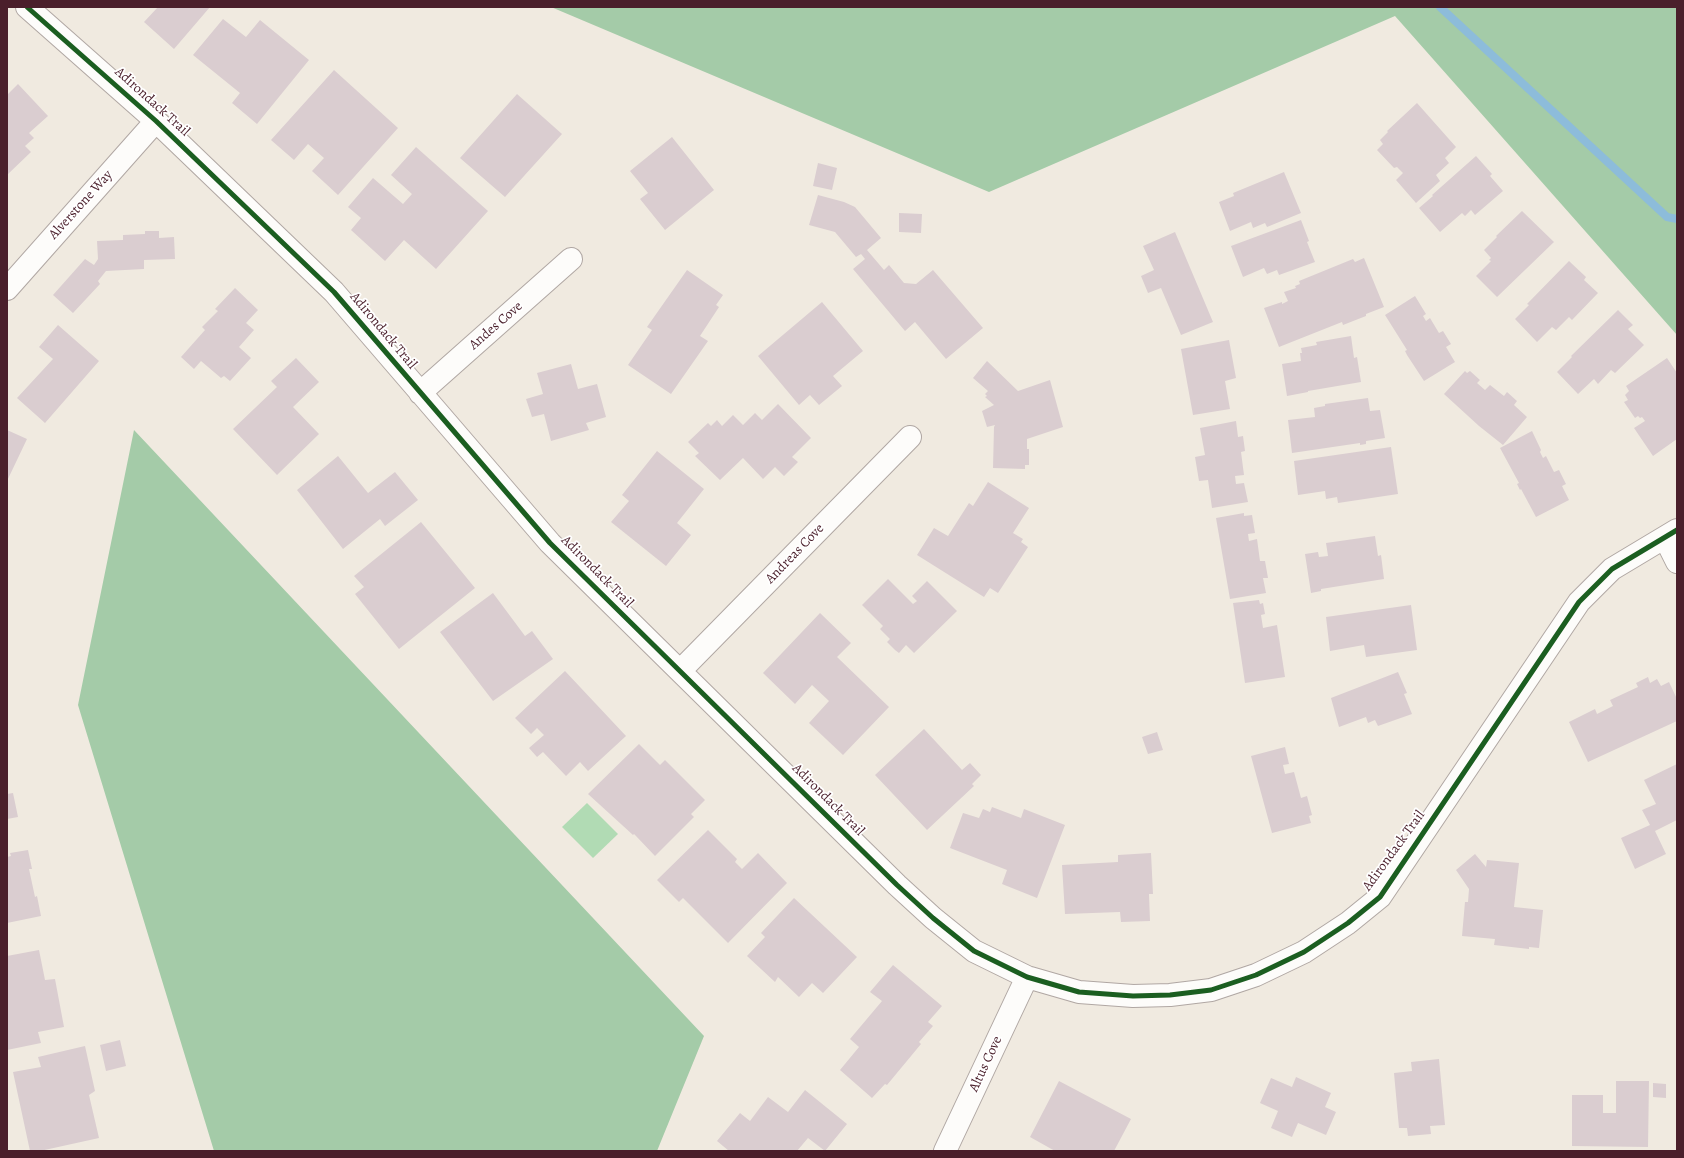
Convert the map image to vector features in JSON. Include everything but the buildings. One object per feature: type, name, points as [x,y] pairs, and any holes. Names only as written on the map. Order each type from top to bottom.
[{"type":"street","name":"Adirondack Trail","points":[[26,7],[156,121],[334,292],[550,543],[897,885],[933,918],[974,950],[1027,977],[1079,992],[1133,996],[1170,995],[1211,990],[1256,975],[1304,952],[1348,923],[1380,896],[1579,602],[1612,569],[1671,534]]},
{"type":"street","name":"Alverstone Way","points":[[7,289],[156,121]]},
{"type":"street","name":"Andes Cove","points":[[420,393],[572,259]]},
{"type":"street","name":"Andreas Cove","points":[[680,671],[910,437]]},
{"type":"street","points":[[1671,534],[1677,562]]},
{"type":"street","name":"Altus Cove","points":[[945,1151],[1027,977]]},
{"type":"green space","points":[[551,7],[1677,7],[1677,335],[1395,16],[989,192]]},
{"type":"green space","points":[[134,430],[704,1036],[657,1151],[214,1151],[78,705]]},
{"type":"green space","points":[[587,803],[618,834],[593,858],[562,827]]},
{"type":"waterway","points":[[1440,7],[1667,217],[1677,219]]},
{"type":"cycle path","points":[[27,7],[156,121],[334,292],[550,543],[897,885],[933,918],[974,951],[1027,977],[1079,992],[1133,996],[1170,995],[1211,990],[1256,975],[1304,952],[1348,923],[1380,897],[1579,602],[1612,569],[1677,530]]}]
